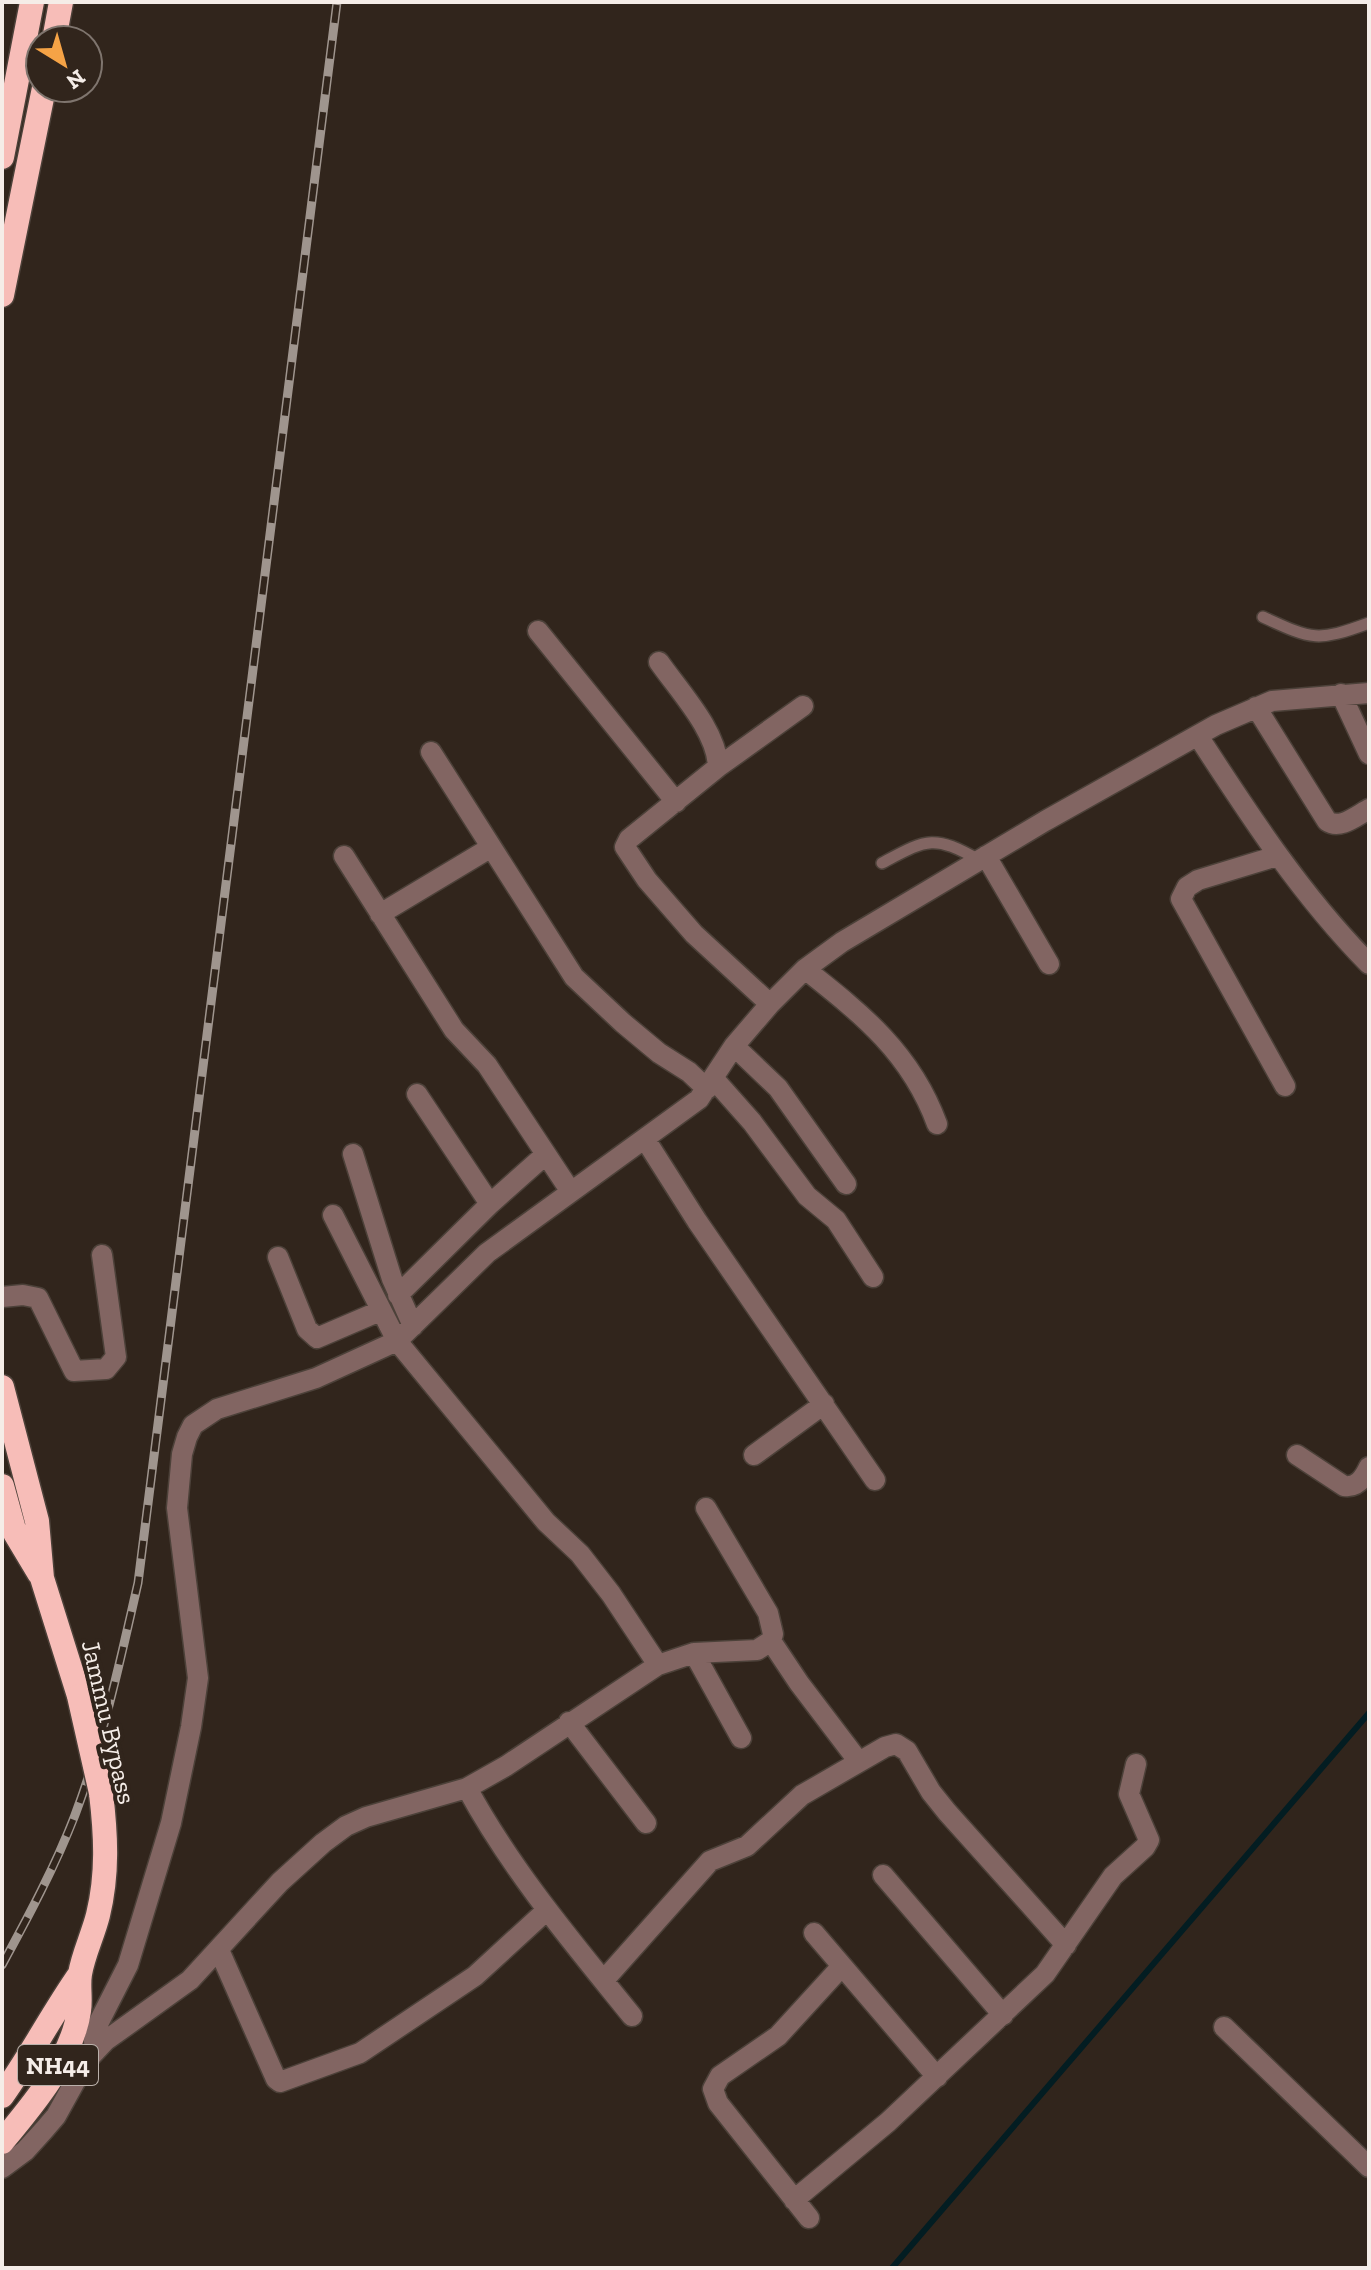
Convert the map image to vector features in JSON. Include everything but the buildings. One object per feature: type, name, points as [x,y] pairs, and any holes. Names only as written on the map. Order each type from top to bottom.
[{"type":"highway","points":[[2,157],[32,2]]},
{"type":"highway","points":[[57,24],[61,2]]},
{"type":"highway","points":[[2,295],[41,104]]},
{"type":"highway","name":"Jammu Bypass","points":[[2,1387],[37,1521],[42,1578],[79,1696],[101,1793],[106,1840],[105,1878],[80,1974],[79,2012],[63,2056],[36,2101],[2,2142]]},
{"type":"highway","name":"Jammu Bypass","points":[[2,1486],[15,1533],[42,1578]]},
{"type":"highway","name":"Jammu Bypass","points":[[2,2096],[80,1974]]},
{"type":"street","points":[[538,631],[676,802]]},
{"type":"street","points":[[659,662],[710,736],[717,749],[718,767]]},
{"type":"street","points":[[95,2051],[96,2032],[128,1965],[171,1823],[191,1727],[198,1667],[177,1508],[182,1454],[193,1425],[217,1409],[316,1378],[388,1325],[404,1309],[490,1204],[557,1172],[645,1139],[688,1108],[702,1081],[734,1046],[765,1000],[842,942],[982,858],[1198,736],[1256,707],[1272,701],[1369,693]]},
{"type":"street","points":[[1341,694],[1369,754]]},
{"type":"street","points":[[765,1000],[694,934],[625,847],[629,839],[718,767],[803,706]]},
{"type":"street","points":[[1256,707],[1327,821],[1332,825],[1340,824],[1369,809]]},
{"type":"street","points":[[1198,736],[1277,856],[1335,929],[1369,964]]},
{"type":"street","points":[[431,752],[574,977],[659,1053],[702,1081],[752,1122],[807,1196],[836,1220],[873,1277]]},
{"type":"street","points":[[380,914],[490,848]]},
{"type":"street","points":[[344,856],[454,1030],[487,1065],[557,1172]]},
{"type":"street","points":[[1277,856],[1198,880],[1187,887],[1181,899],[1285,1086]]},
{"type":"street","points":[[982,858],[1049,964]]},
{"type":"street","points":[[805,969],[868,1020],[906,1062],[929,1101],[937,1124]]},
{"type":"street","points":[[734,1046],[778,1088],[846,1184]]},
{"type":"street","points":[[417,1094],[490,1204]]},
{"type":"street","points":[[645,1139],[697,1221],[875,1480]]},
{"type":"street","points":[[353,1154],[404,1309]]},
{"type":"street","points":[[404,1309],[487,1253],[557,1172]]},
{"type":"street","points":[[333,1215],[388,1325],[546,1522],[580,1554],[658,1665]]},
{"type":"street","points":[[2,1297],[23,1295],[38,1298],[74,1371],[106,1369],[116,1357],[102,1255]]},
{"type":"street","points":[[278,1257],[307,1329],[317,1338],[388,1325]]},
{"type":"street","points":[[754,1455],[824,1404]]},
{"type":"street","points":[[1297,1455],[1344,1486],[1359,1482],[1369,1467]]},
{"type":"street","points":[[2,2168],[25,2151],[56,2116],[95,2051],[115,2032],[190,1980],[280,1882],[346,1826],[366,1817],[467,1788],[506,1766],[658,1665],[694,1653],[757,1650],[771,1641],[773,1634],[768,1613],[706,1508]]},
{"type":"street","points":[[771,1641],[859,1762]]},
{"type":"street","points":[[694,1653],[741,1738]]},
{"type":"street","points":[[569,1722],[646,1823]]},
{"type":"street","points":[[604,1980],[710,1861],[747,1846],[802,1795],[891,1744],[904,1747],[947,1812],[1066,1945]]},
{"type":"street","points":[[794,2200],[888,2122],[1045,1974],[1113,1876],[1145,1847],[1149,1840],[1129,1794],[1136,1764]]},
{"type":"street","points":[[467,1788],[547,1910],[632,2016]]},
{"type":"street","points":[[883,1875],[1003,2015]]},
{"type":"street","points":[[219,1950],[280,2082],[360,2053],[475,1976],[547,1910]]},
{"type":"street","points":[[814,1933],[937,2077]]},
{"type":"street","points":[[809,2218],[718,2103],[713,2089],[720,2076],[778,2036],[842,1966]]},
{"type":"street","points":[[1224,2027],[1369,2167]]},
{"type":"lane","points":[[1263,617],[1295,632],[1316,637],[1369,623]]},
{"type":"lane","points":[[882,863],[909,848],[933,841],[982,858]]},
{"type":"waterway","points":[[892,2268],[1369,1713]]},
{"type":"railway","points":[[2,1965],[50,1873],[85,1787],[138,1583],[337,2]]}]
